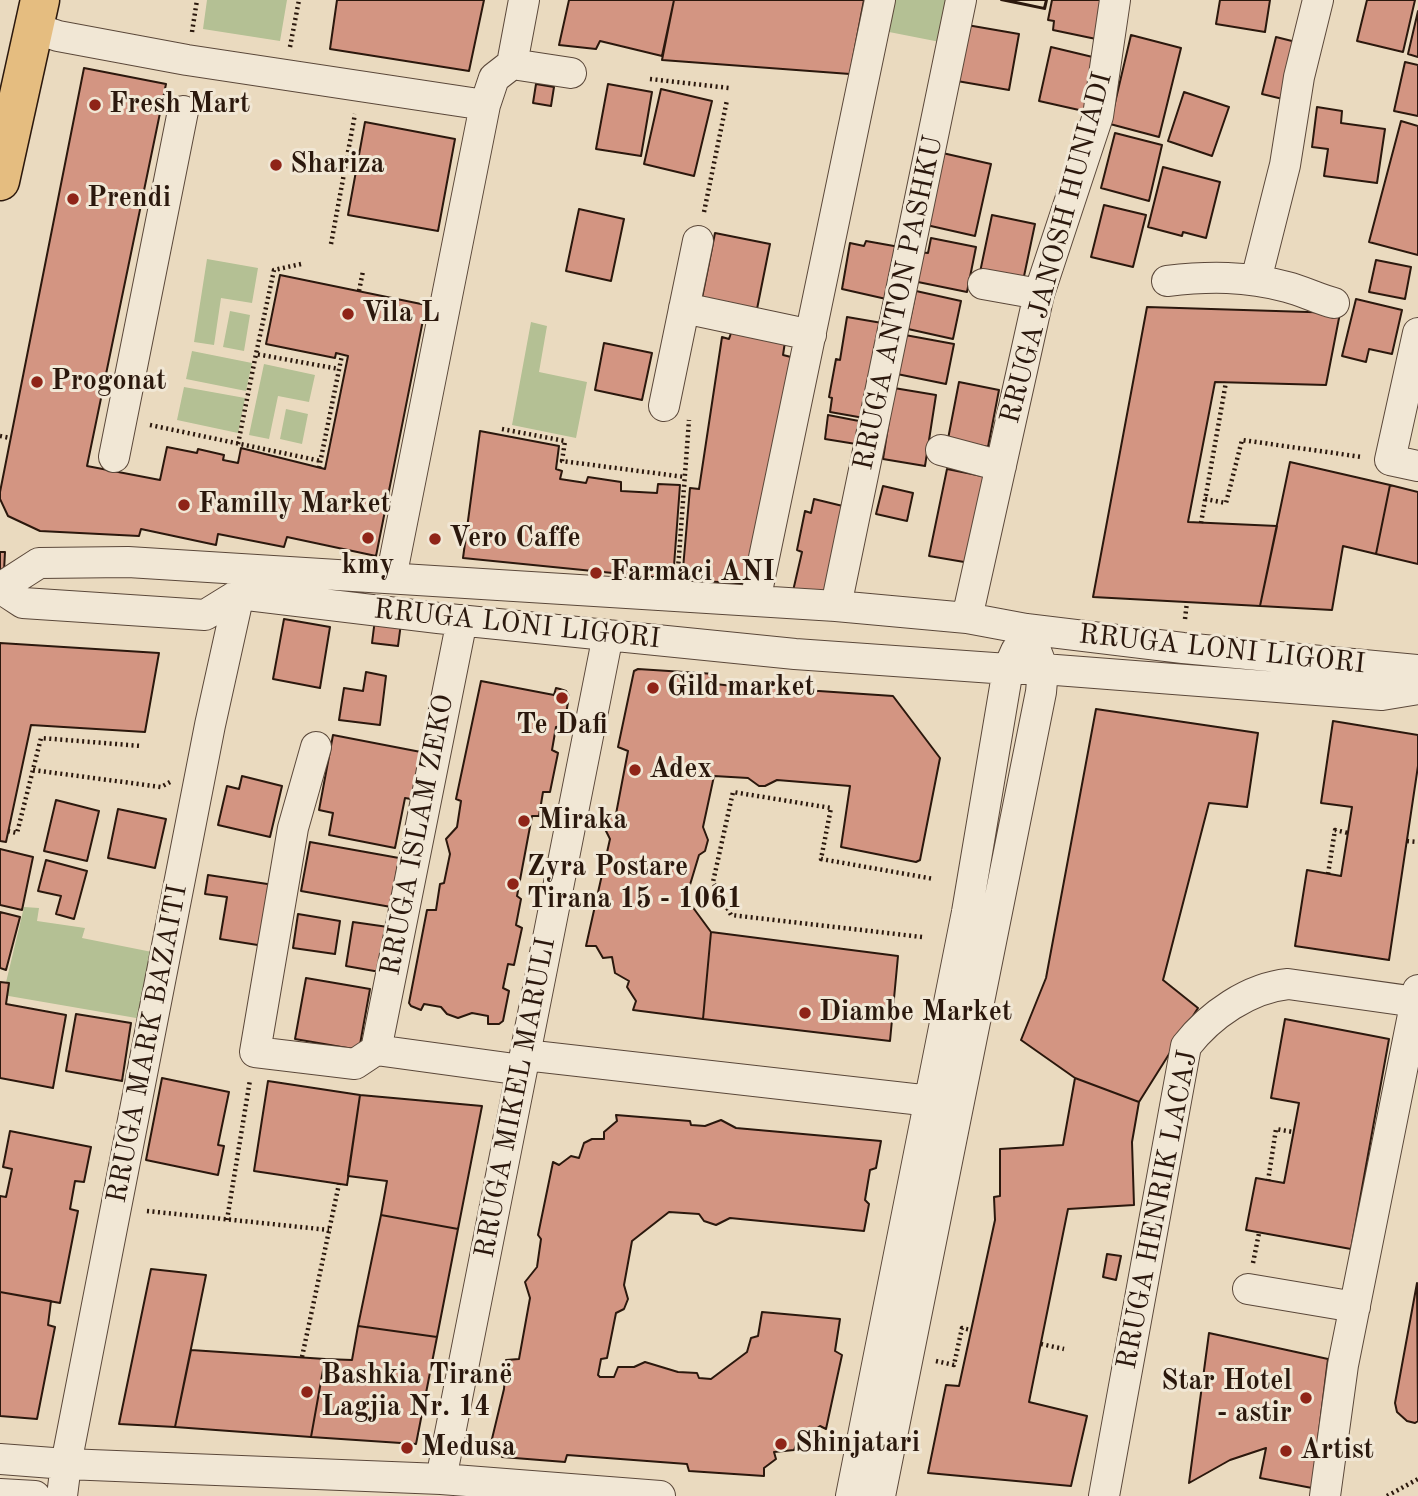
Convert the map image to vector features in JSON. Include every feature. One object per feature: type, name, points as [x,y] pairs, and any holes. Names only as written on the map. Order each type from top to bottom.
[{"type":"main road","points":[[0,181],[37,14]]},
{"type":"street","points":[[391,578],[485,105],[494,78],[512,64],[524,0]]},
{"type":"street","points":[[755,601],[880,0]]},
{"type":"street","name":"RRUGA ANTON PASHKU","points":[[836,606],[961,0]]},
{"type":"street","name":"RRUGA JANOSH HUNIADI","points":[[967,618],[1039,294],[1098,116],[1115,0]]},
{"type":"street","points":[[1256,280],[1285,164],[1299,77],[1318,0]]},
{"type":"street","points":[[37,14],[58,36],[175,58],[485,105]]},
{"type":"street","points":[[512,64],[571,73]]},
{"type":"street","points":[[114,457],[183,111]]},
{"type":"street","points":[[677,410],[684,308],[698,241]]},
{"type":"street","points":[[1167,281],[1225,276],[1256,280],[1334,303]]},
{"type":"street","points":[[983,284],[1039,294]]},
{"type":"street","points":[[684,308],[811,335]]},
{"type":"street","points":[[1404,463],[1418,333]]},
{"type":"street","points":[[941,450],[1001,466]]},
{"type":"street","name":"RRUGA LONI LIGORI","points":[[1418,670],[1183,648],[1026,629],[967,618],[836,606],[128,562],[39,563],[0,588],[23,603],[205,615],[239,594],[795,654],[1382,695],[1418,689]]},
{"type":"street","name":"RRUGA MARK BAZAITI","points":[[62,1496],[131,1126],[239,594]]},
{"type":"street","name":"RRUGA ISLAM ZEKO","points":[[376,1050],[462,620]]},
{"type":"street","points":[[851,1496],[967,912],[1008,669],[1026,629]]},
{"type":"street","name":"RRUGA LONI LIGORI","points":[[880,1496],[1041,692],[1043,670],[1026,629]]},
{"type":"street","name":"RRUGA MIKEL MARULI","points":[[441,1479],[608,635]]},
{"type":"street","points":[[316,747],[293,828],[255,1052],[355,1064],[376,1050],[931,1101]]},
{"type":"street","name":"RRUGA HENRIK LACAJ","points":[[1104,1496],[1186,1046],[1198,1031],[1229,1007],[1267,986],[1288,984],[1417,996],[1412,1051],[1343,1365],[1325,1496]]},
{"type":"street","points":[[1248,1289],[1355,1307]]},
{"type":"street","points":[[0,1459],[441,1479],[660,1496]]},
{"type":"street","points":[[0,1494],[35,1496]]},
{"type":"path","points":[[285,75],[299,0]]},
{"type":"path","points":[[650,79],[730,88]]},
{"type":"path","points":[[698,241],[727,100]]},
{"type":"path","points":[[331,244],[357,105]]},
{"type":"path","points":[[238,444],[274,270],[301,264]]},
{"type":"path","points":[[359,291],[363,271]]},
{"type":"path","points":[[256,354],[339,369]]},
{"type":"path","points":[[319,468],[342,355]]},
{"type":"path","points":[[1201,523],[1226,382]]},
{"type":"path","points":[[677,410],[685,477],[678,570]]},
{"type":"path","points":[[165,428],[321,461]]},
{"type":"path","points":[[502,429],[565,441],[562,461],[685,477]]},
{"type":"path","points":[[0,436],[10,438]]},
{"type":"path","points":[[1205,499],[1226,503],[1242,440],[1404,463]]},
{"type":"path","points":[[8,831],[17,833],[41,738],[141,746]]},
{"type":"path","points":[[33,770],[161,787],[204,761]]},
{"type":"path","points":[[922,937],[731,915],[713,882],[733,792],[831,808],[821,859],[934,879]]},
{"type":"path","points":[[1328,874],[1335,830],[1348,833]]},
{"type":"path","points":[[1407,841],[1418,842]]},
{"type":"path","points":[[227,1220],[255,1052]]},
{"type":"path","points":[[1268,1181],[1276,1129],[1293,1132]]},
{"type":"path","points":[[302,1357],[338,1184]]},
{"type":"path","points":[[147,1211],[329,1230]]},
{"type":"path","points":[[1256,1245],[1259,1233]]},
{"type":"path","points":[[908,1356],[954,1365],[962,1328],[971,1330]]},
{"type":"path","points":[[1041,1344],[1064,1349]]},
{"type":"path","points":[[1387,1496],[1418,1479]]},
{"type":"green space","points":[[207,0],[287,0],[280,41],[203,29]]},
{"type":"green space","points":[[890,0],[948,0],[940,42],[884,31]]},
{"type":"green space","points":[[207,259],[258,268],[252,303],[221,298],[214,345],[194,342]]},
{"type":"green space","points":[[230,311],[250,315],[244,351],[223,347]]},
{"type":"green space","points":[[531,322],[547,326],[539,372],[587,382],[576,438],[512,425]]},
{"type":"green space","points":[[192,351],[252,363],[246,391],[186,379]]},
{"type":"green space","points":[[264,364],[315,375],[309,402],[278,396],[269,439],[249,435]]},
{"type":"green space","points":[[184,387],[245,398],[238,433],[177,420]]},
{"type":"green space","points":[[286,409],[308,414],[302,444],[280,439]]},
{"type":"green space","points":[[24,907],[39,908],[37,921],[85,928],[82,938],[152,952],[142,1019],[3,995]]},
{"type":"building","points":[[337,0],[484,0],[469,71],[330,49]]},
{"type":"building","points":[[569,0],[674,0],[662,56],[600,41],[596,49],[559,45]]},
{"type":"building","points":[[674,0],[864,0],[850,74],[662,60]]},
{"type":"building","points":[[1001,0],[1047,0],[1045,9]]},
{"type":"building","points":[[1007,0],[1046,0],[1044,8]]},
{"type":"building","points":[[1052,0],[1103,0],[1096,39],[1053,30],[1054,21],[1048,20]]},
{"type":"building","points":[[1220,0],[1270,0],[1265,32],[1216,24]]},
{"type":"building","points":[[1367,0],[1415,0],[1403,52],[1357,41]]},
{"type":"building","points":[[1418,11],[1418,57],[1408,54]]},
{"type":"building","points":[[967,25],[1019,34],[1009,90],[957,81]]},
{"type":"building","points":[[1131,35],[1181,48],[1159,137],[1110,124]]},
{"type":"building","points":[[1276,37],[1304,44],[1291,101],[1262,94]]},
{"type":"building","points":[[1051,47],[1101,59],[1088,112],[1039,101]]},
{"type":"building","points":[[1405,62],[1418,65],[1418,116],[1394,111]]},
{"type":"building","name":"Vila L","points":[[84,68],[166,84],[87,466],[160,480],[167,447],[197,453],[198,449],[224,455],[223,460],[238,463],[241,448],[325,469],[348,356],[336,353],[335,358],[266,344],[280,275],[426,305],[376,556],[287,537],[284,547],[218,534],[216,545],[141,529],[139,536],[40,531],[8,516],[0,499],[0,492]]},
{"type":"building","points":[[536,84],[554,87],[551,106],[533,103]]},
{"type":"building","points":[[608,84],[652,92],[641,156],[596,149]]},
{"type":"building","points":[[661,89],[712,101],[694,176],[644,164]]},
{"type":"building","points":[[1184,92],[1229,107],[1212,156],[1168,141]]},
{"type":"building","points":[[1317,107],[1342,111],[1341,123],[1385,129],[1377,183],[1324,176],[1328,149],[1312,147]]},
{"type":"building","points":[[1401,121],[1418,126],[1418,255],[1369,242]]},
{"type":"building","points":[[365,122],[455,139],[438,231],[348,215]]},
{"type":"building","points":[[1115,133],[1162,145],[1149,201],[1101,188]]},
{"type":"building","points":[[938,152],[991,164],[975,236],[922,224]]},
{"type":"building","points":[[1163,167],[1220,182],[1206,238],[1183,232],[1182,236],[1148,227]]},
{"type":"building","points":[[1104,205],[1146,215],[1133,267],[1091,257]]},
{"type":"building","points":[[579,209],[624,219],[611,281],[566,271]]},
{"type":"building","points":[[992,215],[1035,224],[1023,281],[979,277]]},
{"type":"building","points":[[715,233],[770,244],[757,309],[702,298]]},
{"type":"building","points":[[931,238],[976,247],[967,292],[913,281],[919,252],[928,253]]},
{"type":"building","points":[[866,241],[905,248],[895,301],[842,289],[850,243],[864,246]]},
{"type":"building","points":[[1376,260],[1411,267],[1405,299],[1369,292]]},
{"type":"building","points":[[916,291],[961,301],[953,339],[908,329]]},
{"type":"building","points":[[1356,299],[1402,310],[1392,354],[1369,349],[1366,362],[1342,356]]},
{"type":"building","points":[[1147,307],[1340,313],[1326,385],[1215,382],[1188,522],[1277,526],[1260,606],[1093,597]]},
{"type":"building","points":[[847,317],[882,323],[864,418],[830,412],[832,398],[829,397],[836,359],[840,360]]},
{"type":"building","points":[[732,330],[785,342],[783,355],[799,359],[754,584],[682,580],[690,488],[699,489],[722,337],[729,339]]},
{"type":"building","points":[[905,335],[954,344],[946,384],[897,374]]},
{"type":"building","points":[[604,343],[652,353],[642,400],[595,390]]},
{"type":"building","points":[[959,382],[999,390],[988,447],[948,439]]},
{"type":"building","points":[[894,388],[936,395],[925,466],[883,459]]},
{"type":"building","points":[[828,415],[859,421],[856,444],[825,439]]},
{"type":"building","points":[[480,431],[559,446],[556,469],[562,471],[560,479],[586,483],[588,477],[621,482],[621,491],[657,493],[658,484],[680,485],[673,579],[463,558]]},
{"type":"building","points":[[1290,462],[1390,485],[1376,554],[1343,546],[1332,610],[1260,606]]},
{"type":"building","points":[[947,469],[987,477],[970,563],[929,556]]},
{"type":"building","points":[[1390,485],[1418,492],[1418,564],[1376,554]]},
{"type":"building","points":[[883,486],[913,493],[907,521],[876,514]]},
{"type":"building","points":[[814,499],[851,508],[830,599],[793,591],[802,552],[797,550],[805,511],[811,513]]},
{"type":"building","points":[[0,552],[5,552],[4,571],[0,571]]},
{"type":"building","points":[[284,619],[330,627],[320,688],[273,679]]},
{"type":"building","points":[[375,619],[401,623],[398,646],[372,643]]},
{"type":"building","points":[[0,643],[159,653],[145,732],[31,725],[6,842],[0,841]]},
{"type":"building","points":[[638,669],[715,674],[716,684],[748,688],[770,680],[789,689],[893,696],[940,758],[920,860],[916,862],[841,847],[850,786],[777,780],[759,786],[748,778],[714,776],[703,827],[708,840],[705,851],[699,855],[686,898],[711,932],[703,1019],[633,1010],[636,1001],[627,987],[629,981],[615,973],[612,957],[603,958],[596,946],[586,946],[610,839],[605,829],[608,819],[616,814],[628,751],[618,747],[634,671]]},
{"type":"building","points":[[366,672],[386,676],[380,725],[339,720],[344,688],[363,691]]},
{"type":"building","points":[[481,681],[554,695],[556,688],[566,691],[569,696],[564,726],[556,727],[552,750],[558,753],[550,792],[543,792],[539,816],[532,816],[517,896],[521,899],[516,925],[522,928],[514,965],[508,964],[503,988],[509,991],[503,1021],[499,1024],[488,1024],[488,1016],[472,1013],[458,1018],[447,1014],[441,1007],[424,1004],[421,1010],[409,1003],[427,910],[436,910],[440,884],[444,883],[450,854],[446,839],[457,827],[461,801],[456,799]]},
{"type":"building","points":[[1096,709],[1258,733],[1247,807],[1209,803],[1163,980],[1198,1008],[1139,1102],[1075,1078],[1021,1040],[1046,978]]},
{"type":"building","points":[[1333,721],[1418,735],[1418,766],[1389,960],[1295,946],[1307,870],[1341,876],[1352,807],[1321,803]]},
{"type":"building","points":[[333,735],[426,753],[417,800],[405,798],[395,848],[329,835],[333,813],[319,810]]},
{"type":"building","points":[[242,776],[282,786],[270,837],[218,825],[227,786],[239,789]]},
{"type":"building","points":[[56,800],[99,811],[87,861],[44,851]]},
{"type":"building","points":[[118,809],[166,819],[155,868],[108,858]]},
{"type":"building","points":[[310,842],[399,858],[391,907],[301,891]]},
{"type":"building","points":[[0,849],[33,857],[22,910],[0,905]]},
{"type":"building","points":[[46,860],[87,871],[74,919],[56,914],[61,896],[38,891]]},
{"type":"building","points":[[208,875],[274,885],[264,946],[220,939],[227,897],[205,894]]},
{"type":"building","points":[[0,912],[20,917],[6,970],[0,968]]},
{"type":"building","points":[[298,914],[340,921],[335,954],[293,948]]},
{"type":"building","points":[[353,922],[388,927],[380,972],[346,966]]},
{"type":"building","points":[[711,932],[898,956],[890,1041],[703,1019]]},
{"type":"building","points":[[306,978],[370,989],[359,1050],[295,1039]]},
{"type":"building","points":[[0,982],[9,983],[6,1004],[66,1015],[53,1088],[0,1078]]},
{"type":"building","points":[[76,1014],[131,1023],[122,1081],[66,1071]]},
{"type":"building","points":[[1285,1019],[1389,1039],[1351,1249],[1246,1230],[1256,1178],[1284,1183],[1299,1103],[1271,1098]]},
{"type":"building","points":[[162,1078],[229,1092],[218,1145],[224,1146],[218,1175],[146,1160]]},
{"type":"building","points":[[1075,1078],[1139,1102],[1132,1142],[1134,1205],[1068,1209],[1029,1402],[1087,1416],[1071,1486],[928,1473],[946,1385],[959,1386],[995,1220],[994,1197],[1000,1196],[1000,1149],[1063,1145]]},
{"type":"building","points":[[268,1081],[360,1095],[347,1185],[254,1171]]},
{"type":"building","points":[[360,1095],[482,1106],[458,1229],[381,1215],[387,1181],[348,1176]]},
{"type":"building","points":[[616,1115],[690,1121],[691,1125],[705,1126],[721,1120],[736,1128],[881,1141],[876,1168],[870,1170],[865,1200],[869,1204],[864,1231],[730,1218],[716,1225],[704,1221],[699,1214],[669,1212],[632,1241],[624,1285],[628,1299],[624,1309],[616,1313],[607,1358],[601,1359],[598,1375],[600,1377],[614,1377],[618,1367],[634,1367],[645,1362],[678,1372],[697,1373],[699,1378],[711,1379],[747,1352],[751,1338],[758,1336],[762,1312],[840,1319],[835,1351],[842,1355],[826,1429],[820,1426],[806,1436],[801,1432],[794,1450],[774,1452],[776,1459],[764,1468],[764,1476],[689,1471],[687,1464],[567,1455],[565,1462],[502,1457],[491,1443],[504,1389],[506,1360],[519,1359],[530,1298],[525,1282],[537,1267],[541,1239],[538,1235],[553,1162],[559,1165],[571,1156],[579,1158],[584,1143],[592,1139],[604,1139],[604,1132],[617,1121]]},
{"type":"building","points":[[10,1131],[91,1147],[84,1182],[75,1181],[70,1209],[78,1211],[60,1303],[0,1292],[0,1196],[6,1197],[12,1169],[3,1167]]},
{"type":"building","points":[[381,1215],[458,1229],[437,1337],[358,1326]]},
{"type":"building","points":[[1107,1254],[1121,1256],[1116,1280],[1103,1277]]},
{"type":"building","points":[[151,1269],[206,1275],[175,1427],[119,1424]]},
{"type":"building","points":[[1417,1283],[1418,1421],[1415,1423],[1407,1421],[1397,1412],[1395,1403]]},
{"type":"building","points":[[0,1292],[51,1301],[48,1325],[55,1327],[37,1419],[0,1416]]},
{"type":"building","points":[[358,1326],[437,1337],[416,1444],[311,1437],[325,1359],[352,1360]]},
{"type":"building","points":[[1209,1333],[1328,1359],[1312,1488],[1260,1478],[1266,1448],[1230,1460],[1189,1483]]},
{"type":"building","points":[[191,1350],[325,1359],[311,1437],[175,1427]]},
{"type":"place","name":"Fresh Mart","points":[[95,105]]},
{"type":"place","name":"Shariza","points":[[276,165]]},
{"type":"place","name":"Prendi","points":[[73,199]]},
{"type":"place","name":"Vila L","points":[[348,314]]},
{"type":"place","name":"Progonat","points":[[37,382]]},
{"type":"place","name":"Familly Market","points":[[184,505]]},
{"type":"place","name":"kmy","points":[[368,538]]},
{"type":"place","name":"Vero Caffe","points":[[435,539]]},
{"type":"place","name":"Farmaci ANI","points":[[596,573]]},
{"type":"place","name":"Gild market","points":[[653,688]]},
{"type":"place","name":"Te Dafi","points":[[562,698]]},
{"type":"place","name":"Adex","points":[[635,770]]},
{"type":"place","name":"Miraka","points":[[524,821]]},
{"type":"place","name":"Zyra Postare Tirana 15 - 1061","points":[[513,884]]},
{"type":"place","name":"Diambe Market","points":[[805,1013]]},
{"type":"place","name":"Bashkia Tiranë Lagjia Nr. 14","points":[[307,1392]]},
{"type":"place","name":"Star Hotel - astir","points":[[1306,1398]]},
{"type":"place","name":"Shinjatari","points":[[781,1444]]},
{"type":"place","name":"Medusa","points":[[407,1448]]},
{"type":"place","name":"Artist","points":[[1286,1451]]}]
